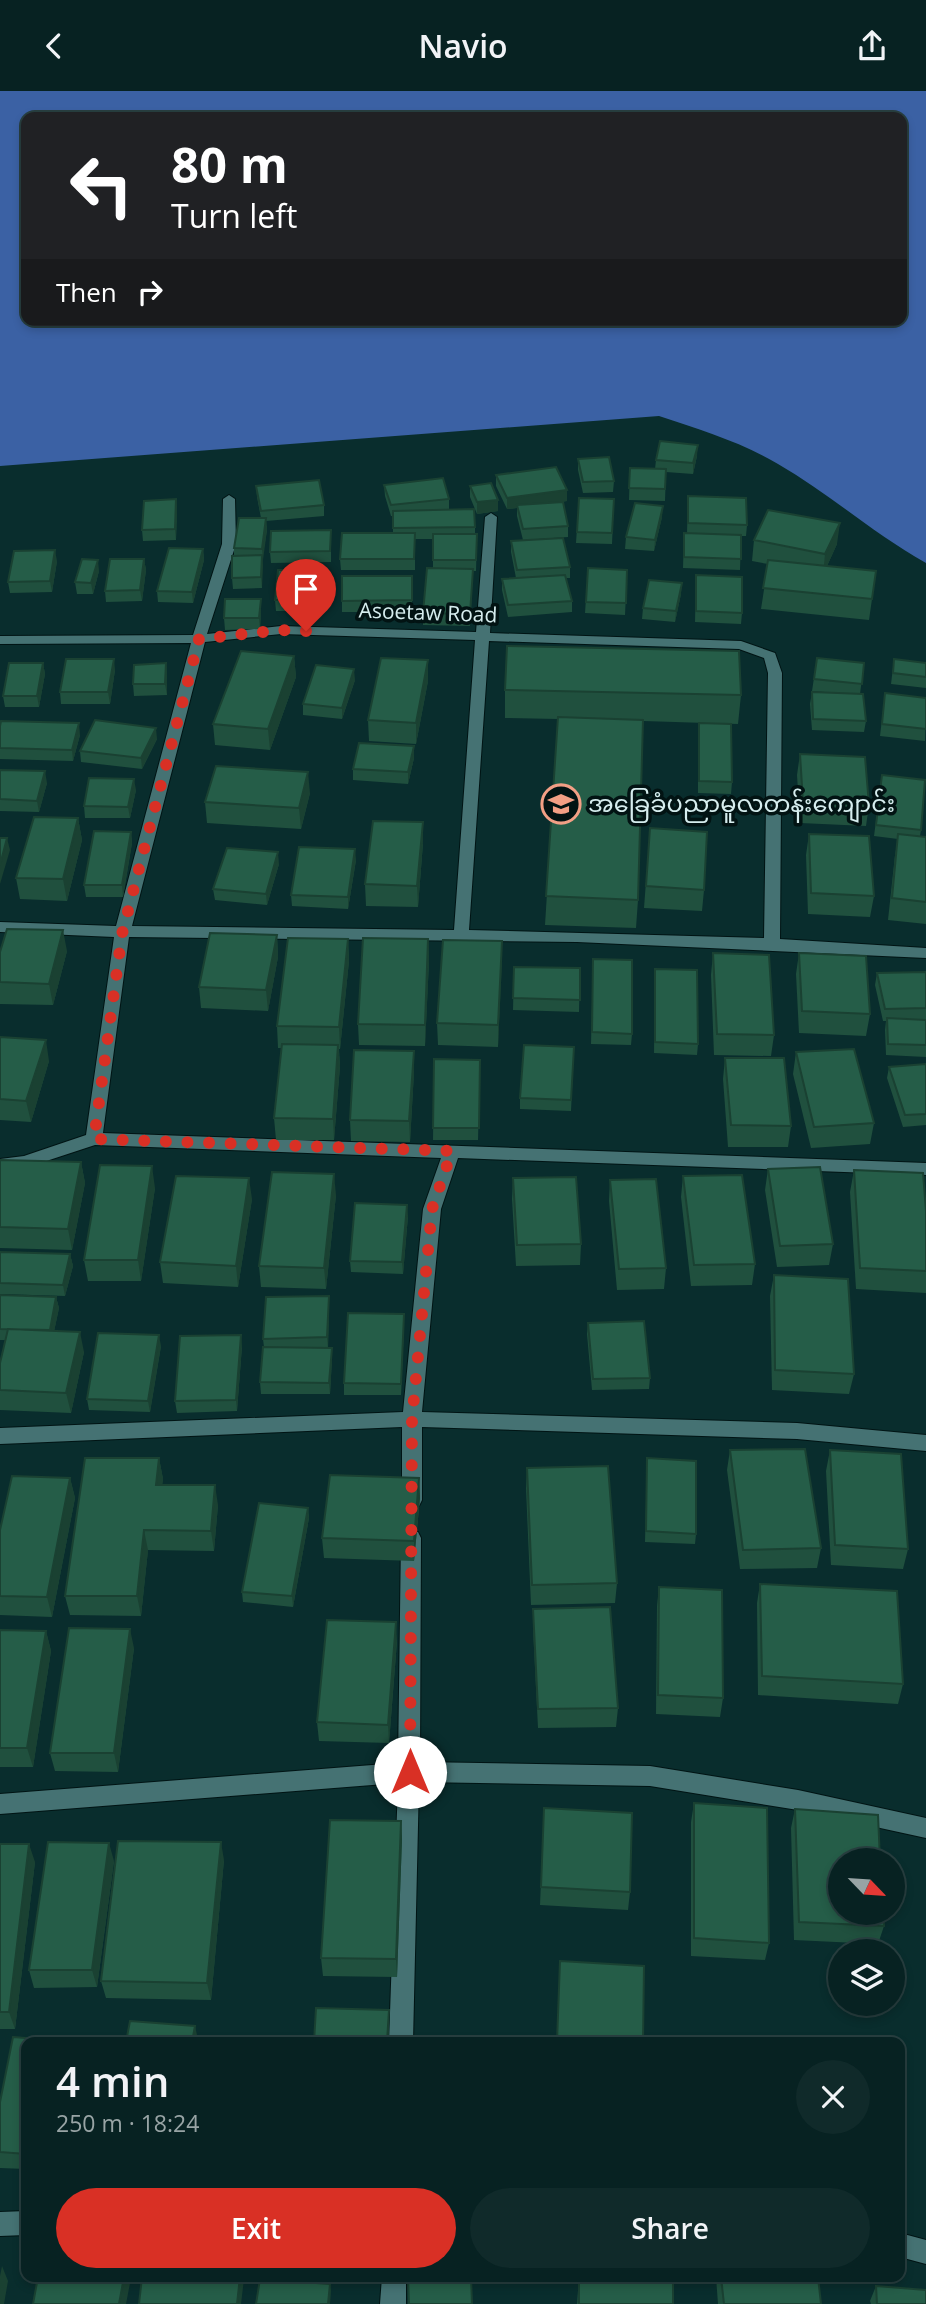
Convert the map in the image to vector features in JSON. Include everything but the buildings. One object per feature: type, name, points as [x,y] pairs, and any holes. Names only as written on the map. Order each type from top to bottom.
[{"type":"street","points":[[94,1139],[122,934],[199,639],[229,544],[229,499]]},
{"type":"street","points":[[461,935],[491,517]]},
{"type":"street","name":"Asoetaw Road","points":[[0,640],[199,639],[281,630],[741,645],[770,656],[775,673],[772,942]]},
{"type":"street","points":[[0,927],[122,934],[461,935],[772,942],[926,953]]},
{"type":"street","points":[[0,1165],[25,1162],[94,1139],[926,1169]]},
{"type":"street","points":[[401,2037],[410,1772],[412,1419],[432,1209],[452,1151]]},
{"type":"street","points":[[0,1436],[412,1419],[797,1431],[926,1443]]},
{"type":"street","points":[[0,1804],[410,1772],[650,1776],[798,1800],[914,1823],[926,1828]]},
{"type":"street","points":[[0,2224],[21,2223]]},
{"type":"street","points":[[905,2246],[926,2252]]},
{"type":"street","points":[[393,2304],[394,2282]]},
{"type":"water","points":[[0,91],[926,91],[926,563],[764,456],[659,416],[0,466]]},
{"type":"place","name":"အခြေခံပညာမူလတန်းကျောင်း","points":[[561,804]]},
{"type":"route","points":[[306,631],[281,630],[199,639],[122,934],[94,1139],[452,1151],[432,1209],[412,1419],[410,1772]]}]
